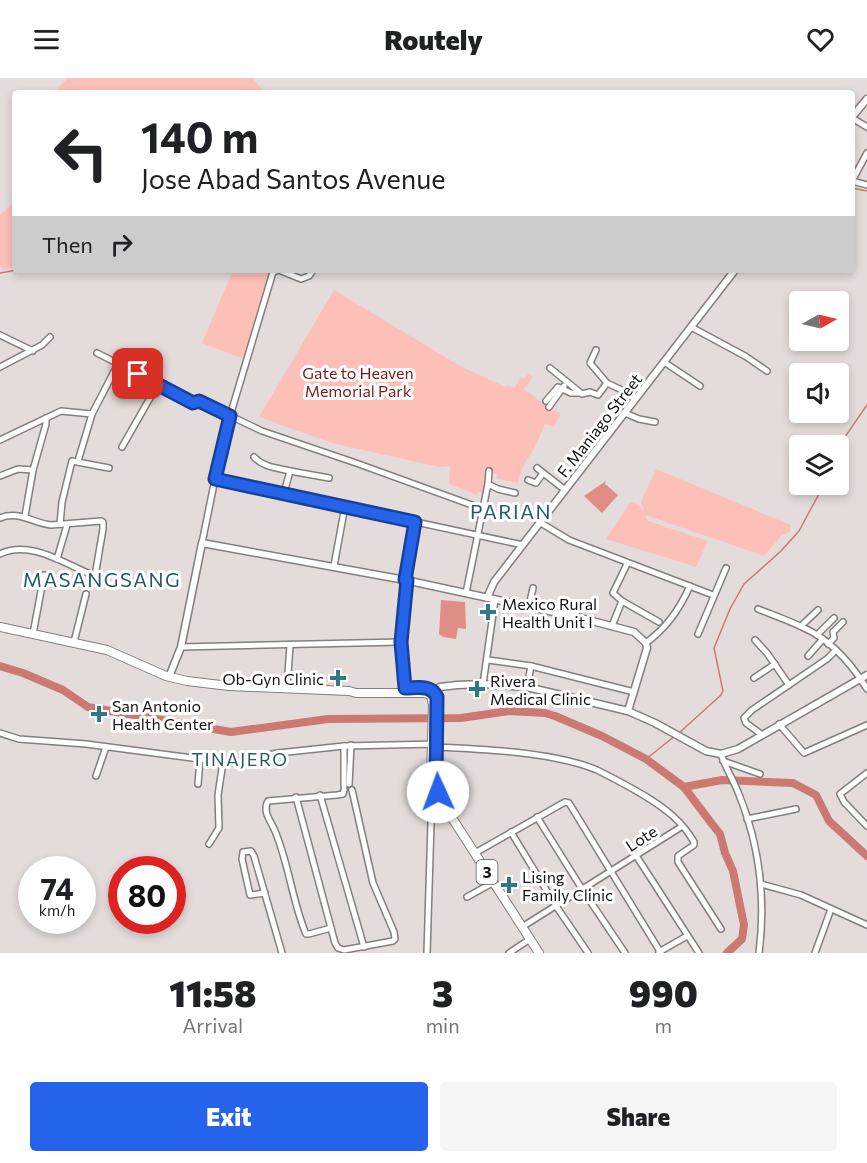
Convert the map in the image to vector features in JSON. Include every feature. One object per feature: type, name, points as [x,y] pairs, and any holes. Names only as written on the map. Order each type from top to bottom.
[{"type":"highway","points":[[0,627],[117,653],[169,677],[206,684],[356,693],[431,692]]},
{"type":"highway","points":[[349,691],[425,687],[431,692]]},
{"type":"highway","name":"3","points":[[431,692],[437,697],[434,727],[437,790],[445,807],[539,953]]},
{"type":"main road","points":[[855,114],[867,99]]},
{"type":"main road","name":"F. Maniago Street","points":[[487,598],[494,582],[733,273]]},
{"type":"main road","points":[[169,677],[181,647],[202,543],[466,592],[634,632],[646,643],[646,653],[628,711]]},
{"type":"main road","points":[[431,692],[457,685],[527,687],[628,711],[706,751],[721,754],[738,749],[864,676]]},
{"type":"street","points":[[855,175],[867,153]]},
{"type":"street","points":[[202,543],[230,416],[273,273]]},
{"type":"street","points":[[286,273],[301,279],[311,273]]},
{"type":"street","points":[[691,327],[745,356],[767,371]]},
{"type":"street","points":[[0,334],[33,351]]},
{"type":"street","points":[[0,367],[33,351],[50,338]]},
{"type":"street","points":[[596,350],[590,363],[607,384],[635,400]]},
{"type":"street","points":[[98,353],[193,403],[199,401],[262,431],[356,462],[483,509]]},
{"type":"street","points":[[664,362],[700,386]]},
{"type":"street","points":[[78,461],[92,414],[118,364]]},
{"type":"street","points":[[550,368],[559,373],[557,376],[576,388],[579,393]]},
{"type":"street","points":[[547,404],[567,382]]},
{"type":"street","points":[[122,447],[158,384]]},
{"type":"street","points":[[562,389],[572,393],[590,392],[598,395],[607,384]]},
{"type":"street","points":[[0,440],[65,411],[92,414]]},
{"type":"street","points":[[625,413],[655,422]]},
{"type":"street","points":[[25,516],[33,470],[46,418]]},
{"type":"street","points":[[254,457],[270,467],[329,478]]},
{"type":"street","points":[[60,524],[72,461],[109,468]]},
{"type":"street","points":[[537,468],[565,490]]},
{"type":"street","points":[[0,477],[18,469],[33,470]]},
{"type":"street","points":[[284,493],[290,471]]},
{"type":"street","points":[[466,592],[489,471]]},
{"type":"street","points":[[528,480],[536,483],[543,473]]},
{"type":"street","points":[[215,479],[523,545]]},
{"type":"street","points":[[488,484],[515,493]]},
{"type":"street","points":[[334,566],[345,506]]},
{"type":"street","points":[[0,518],[6,515],[25,516],[43,524],[67,525],[100,520],[103,522],[96,576],[57,559],[21,549],[0,554]]},
{"type":"street","points":[[405,688],[401,642],[406,580],[415,522]]},
{"type":"street","points":[[541,523],[569,540],[713,595]]},
{"type":"street","points":[[57,559],[67,525]]},
{"type":"street","points":[[627,564],[613,592],[659,622]]},
{"type":"street","points":[[698,634],[726,567]]},
{"type":"street","points":[[33,634],[44,576]]},
{"type":"street","points":[[646,643],[670,621],[680,608],[690,586]]},
{"type":"street","points":[[529,606],[533,588]]},
{"type":"street","points":[[74,642],[86,594]]},
{"type":"street","points":[[483,684],[495,600]]},
{"type":"street","points":[[612,626],[622,600]]},
{"type":"street","points":[[758,609],[801,626],[823,639],[864,676],[867,689]]},
{"type":"street","points":[[801,626],[818,610]]},
{"type":"street","points":[[817,635],[834,618]]},
{"type":"street","points":[[828,644],[834,638],[833,632],[843,622]]},
{"type":"street","points":[[808,657],[823,639]]},
{"type":"street","points":[[755,640],[789,685]]},
{"type":"street","points":[[181,647],[401,642]]},
{"type":"street","points":[[287,688],[290,645]]},
{"type":"street","points":[[761,734],[744,718],[827,659],[836,650]]},
{"type":"street","points":[[488,660],[531,666],[634,692]]},
{"type":"street","points":[[754,678],[775,664]]},
{"type":"street","points":[[527,687],[531,666]]},
{"type":"street","points":[[778,724],[804,753],[867,725]]},
{"type":"street","points":[[0,733],[19,739],[223,762],[240,762],[278,753],[347,745],[435,745],[553,759],[590,768],[633,789],[666,809],[687,831],[694,844],[678,856],[678,862],[721,929]]},
{"type":"street","points":[[296,797],[335,943],[340,950],[393,941],[394,932],[373,883],[352,790],[348,793],[346,787],[347,745]]},
{"type":"street","points":[[96,776],[106,747]]},
{"type":"street","points":[[721,754],[747,819],[761,884],[759,953]]},
{"type":"street","points":[[198,784],[200,759]]},
{"type":"street","points":[[723,761],[760,774]]},
{"type":"street","points":[[209,844],[219,828],[218,795],[223,762]]},
{"type":"street","points":[[866,776],[840,794],[844,802],[867,826]]},
{"type":"street","points":[[331,928],[306,934],[278,838],[267,815],[266,807],[268,801],[340,795],[346,787]]},
{"type":"street","points":[[427,953],[431,823],[437,790]]},
{"type":"street","points":[[320,795],[364,947]]},
{"type":"street","points":[[475,853],[565,802],[569,803],[659,952],[687,936]]},
{"type":"street","points":[[747,819],[796,809]]},
{"type":"street","points":[[537,817],[625,953]]},
{"type":"street","name":"Lote","points":[[522,927],[637,857],[681,827]]},
{"type":"street","points":[[511,832],[588,953]]},
{"type":"street","points":[[265,893],[250,895],[242,859],[243,852],[251,851],[254,856],[265,893],[282,953]]},
{"type":"street","points":[[637,857],[699,953]]},
{"type":"street","points":[[467,897],[494,882]]},
{"type":"street","points":[[761,884],[801,895],[867,925]]},
{"type":"street","points":[[815,953],[831,909]]},
{"type":"street","points":[[509,953],[530,939]]},
{"type":"green space","points":[[68,78],[252,78],[262,90],[56,90]]},
{"type":"green space","points":[[12,204],[12,268],[3,269],[0,266],[0,215]]},
{"type":"green space","points":[[232,273],[276,273],[250,360],[202,343]]},
{"type":"green space","name":"Gate to Heaven Memorial Park","points":[[334,290],[460,366],[506,387],[508,385],[514,388],[521,377],[524,379],[529,373],[533,377],[524,389],[561,414],[554,427],[545,424],[535,447],[523,466],[518,483],[496,478],[497,474],[490,473],[485,494],[478,492],[477,495],[449,484],[450,466],[439,467],[332,443],[259,417]]},
{"type":"green space","points":[[656,469],[791,525],[790,532],[782,535],[764,556],[645,515],[648,521],[708,541],[696,567],[606,539],[630,502],[639,505],[644,512],[641,502]]},
{"type":"shaded area","points":[[606,481],[605,484],[618,495],[602,513],[584,496]]},
{"type":"shaded area","points":[[441,600],[465,602],[466,629],[458,628],[456,639],[439,634]]},
{"type":"waterway","points":[[855,189],[867,191]]},
{"type":"waterway","points":[[0,273],[12,271]]},
{"type":"waterway","points":[[846,435],[867,405]]},
{"type":"waterway","points":[[679,733],[723,691],[714,648],[730,609],[744,584],[781,551],[799,531],[818,495]]},
{"type":"waterway","points":[[0,666],[63,690],[88,707],[231,732],[328,719],[461,718],[509,711],[545,713],[555,716],[602,736],[646,759],[684,787],[720,834],[733,871],[744,925],[742,939],[727,953]]},
{"type":"waterway","points":[[646,759],[675,736]]},
{"type":"waterway","points":[[684,787],[722,780],[793,783],[816,795],[829,821],[867,856]]},
{"type":"place","name":"Mexico Rural Health Unit I","points":[[488,612]]},
{"type":"place","name":"Ob-Gyn Clinic","points":[[338,678]]},
{"type":"place","name":"Rivera Medical Clinic","points":[[477,689]]},
{"type":"place","name":"San Antonio Health Center","points":[[99,714]]},
{"type":"place","name":"Lising Family Clinic","points":[[509,885]]},
{"type":"district","name":"PARIAN","points":[[511,511]]},
{"type":"district","name":"MASANGSANG","points":[[102,579]]},
{"type":"district","name":"TINAJERO","points":[[240,759]]},
{"type":"route","points":[[138,374],[193,403],[199,401],[230,416],[215,479],[415,522],[405,580],[407,580],[401,642],[405,688],[429,688],[437,697],[436,778],[438,792]]}]
